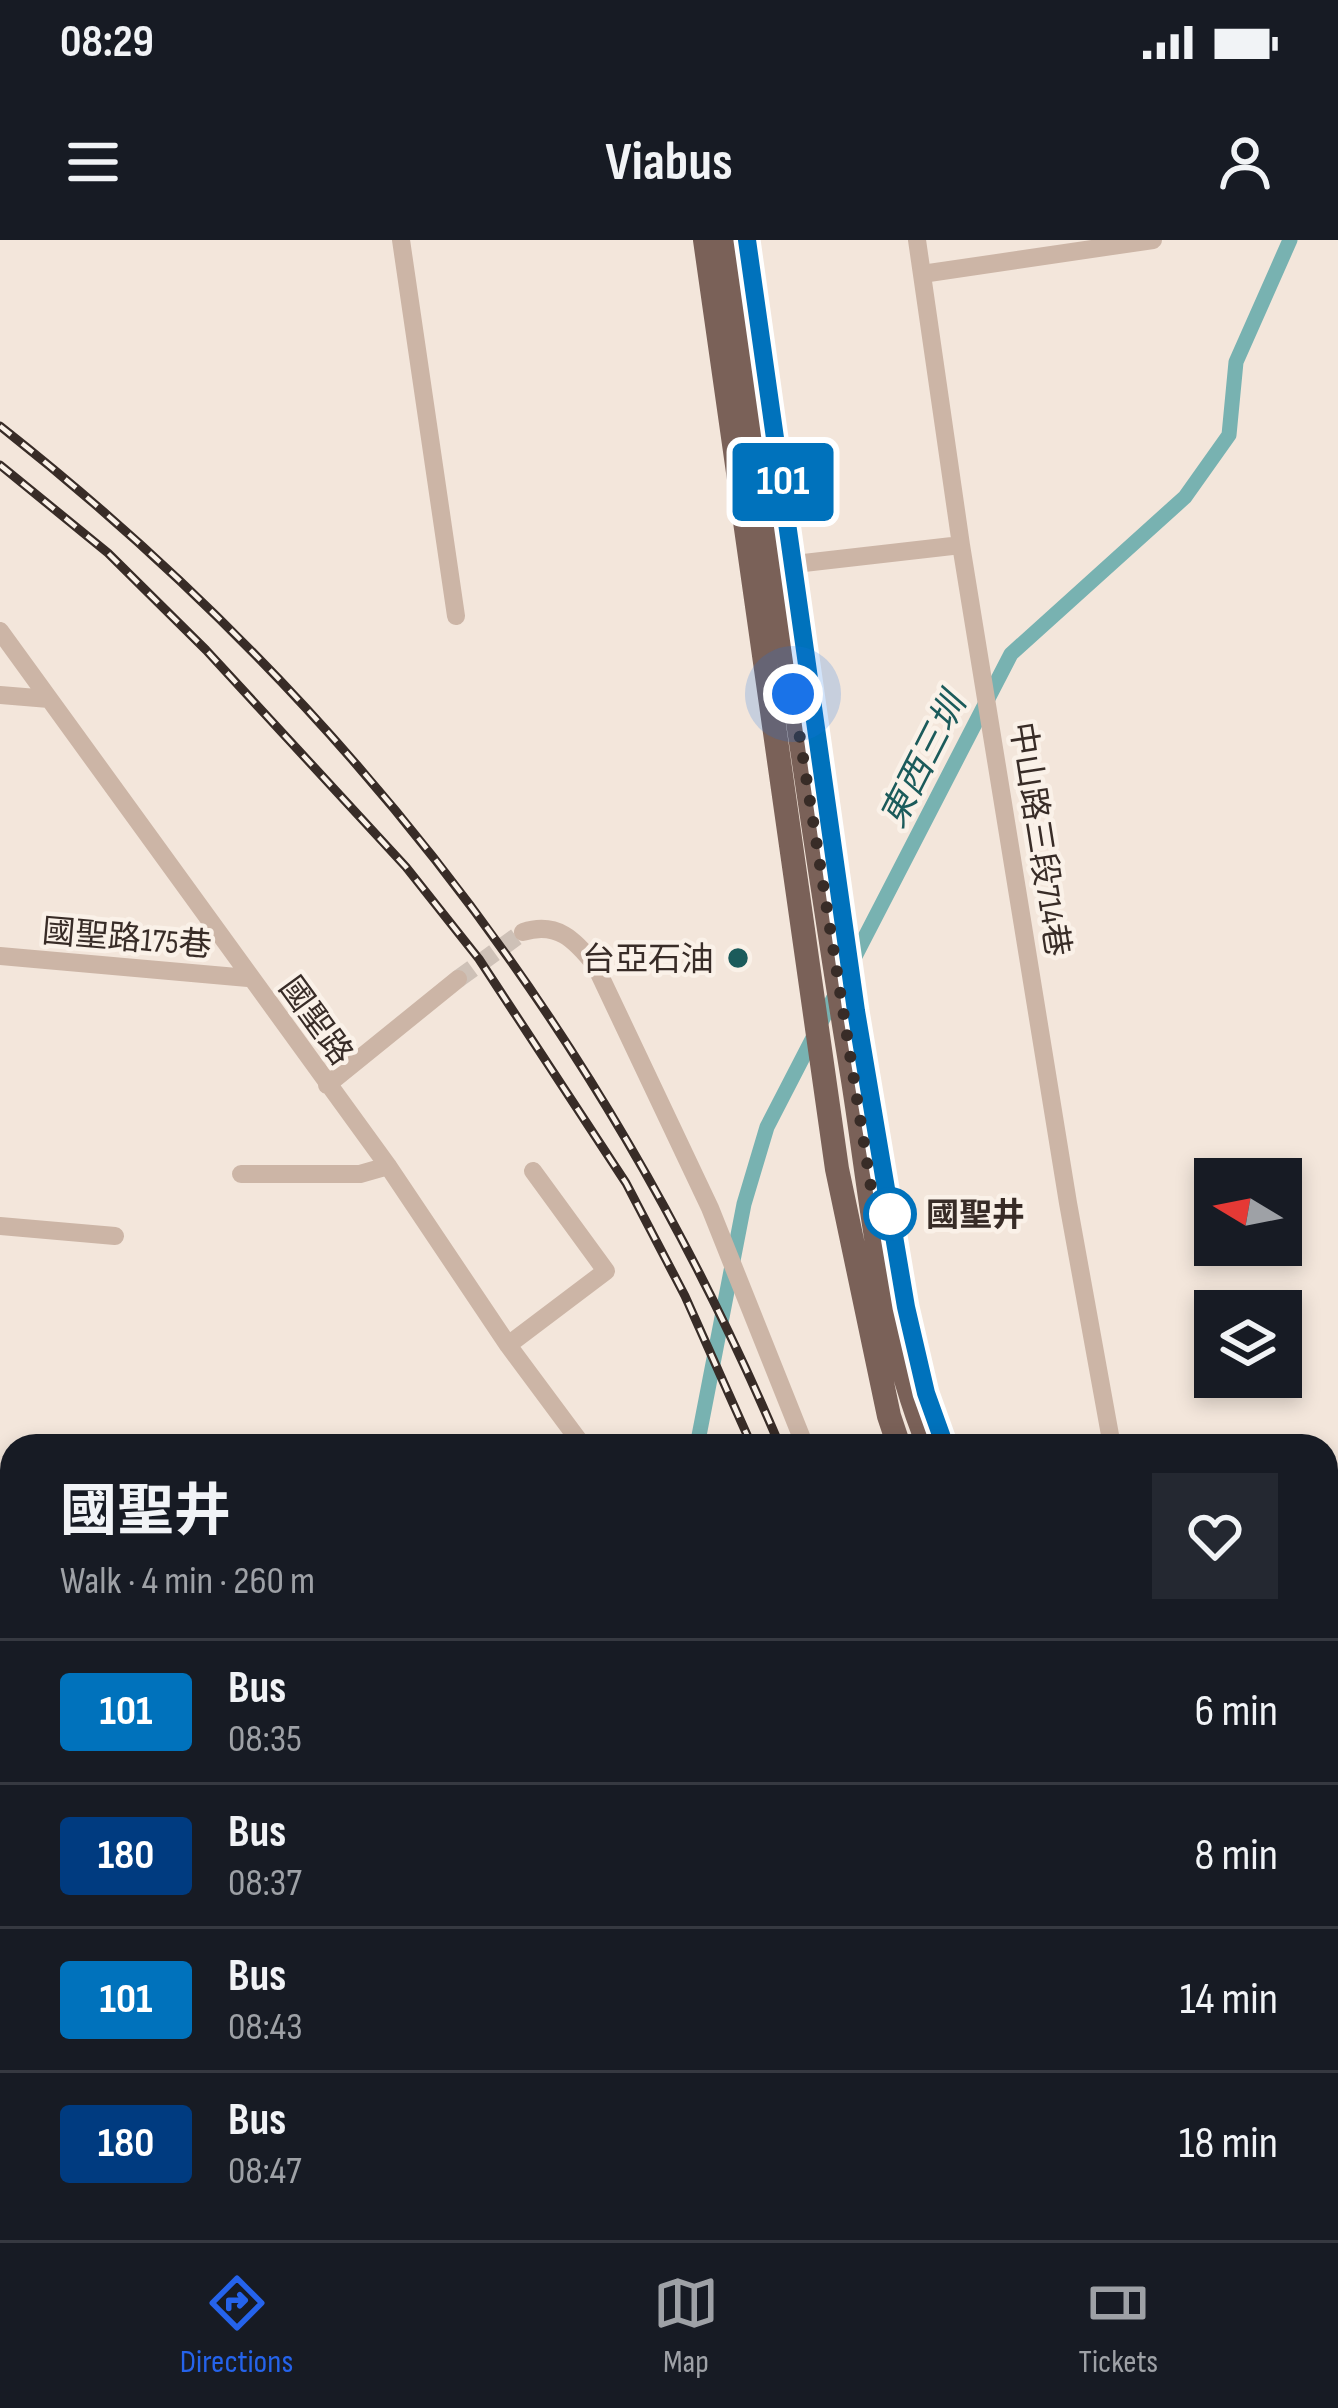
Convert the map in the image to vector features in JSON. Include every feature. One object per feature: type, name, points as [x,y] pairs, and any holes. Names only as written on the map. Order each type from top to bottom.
[{"type":"main road","points":[[725,240],[790,739],[831,1170],[895,1434]]},
{"type":"main road","points":[[701,254],[874,1162],[909,1399],[924,1434]]},
{"type":"main road","points":[[831,1170],[874,1162]]},
{"type":"street","points":[[401,240],[456,616]]},
{"type":"street","name":"中山路三段714巷","points":[[917,240],[961,545],[1110,1434]]},
{"type":"street","points":[[922,274],[1153,240]]},
{"type":"street","points":[[795,563],[961,545]]},
{"type":"street","name":"國聖路","points":[[0,631],[388,1166],[574,1434]]},
{"type":"street","points":[[0,694],[49,699]]},
{"type":"street","points":[[523,932],[551,928],[567,934],[595,965],[710,1208],[801,1434]]},
{"type":"street","name":"國聖路175巷","points":[[0,956],[248,978]]},
{"type":"street","points":[[327,1084],[458,979]]},
{"type":"street","points":[[241,1174],[360,1174],[388,1166]]},
{"type":"street","points":[[508,1345],[606,1270],[533,1171]]},
{"type":"street","points":[[0,1226],[115,1236]]},
{"type":"waterway","name":"東西三圳","points":[[699,1434],[744,1204],[767,1127],[1011,654],[1185,497],[1229,435],[1236,362],[1290,240]]},
{"type":"tunnel","points":[[458,979],[523,932]]},
{"type":"railway","points":[[0,426],[126,532],[244,644],[354,762],[456,886],[549,1016],[634,1153],[711,1296],[774,1434]]},
{"type":"railway","points":[[0,465],[108,553],[206,650],[406,867],[479,959],[626,1183],[685,1296],[747,1434]]},
{"type":"bus line","name":"101","points":[[747,240],[856,1011],[906,1307],[941,1434]]},
{"type":"place","name":"台亞石油","points":[[738,958]]},
{"type":"place","name":"國聖井","points":[[890,1214]]},
{"type":"route","points":[[793,694],[873,1200],[890,1214]]}]
